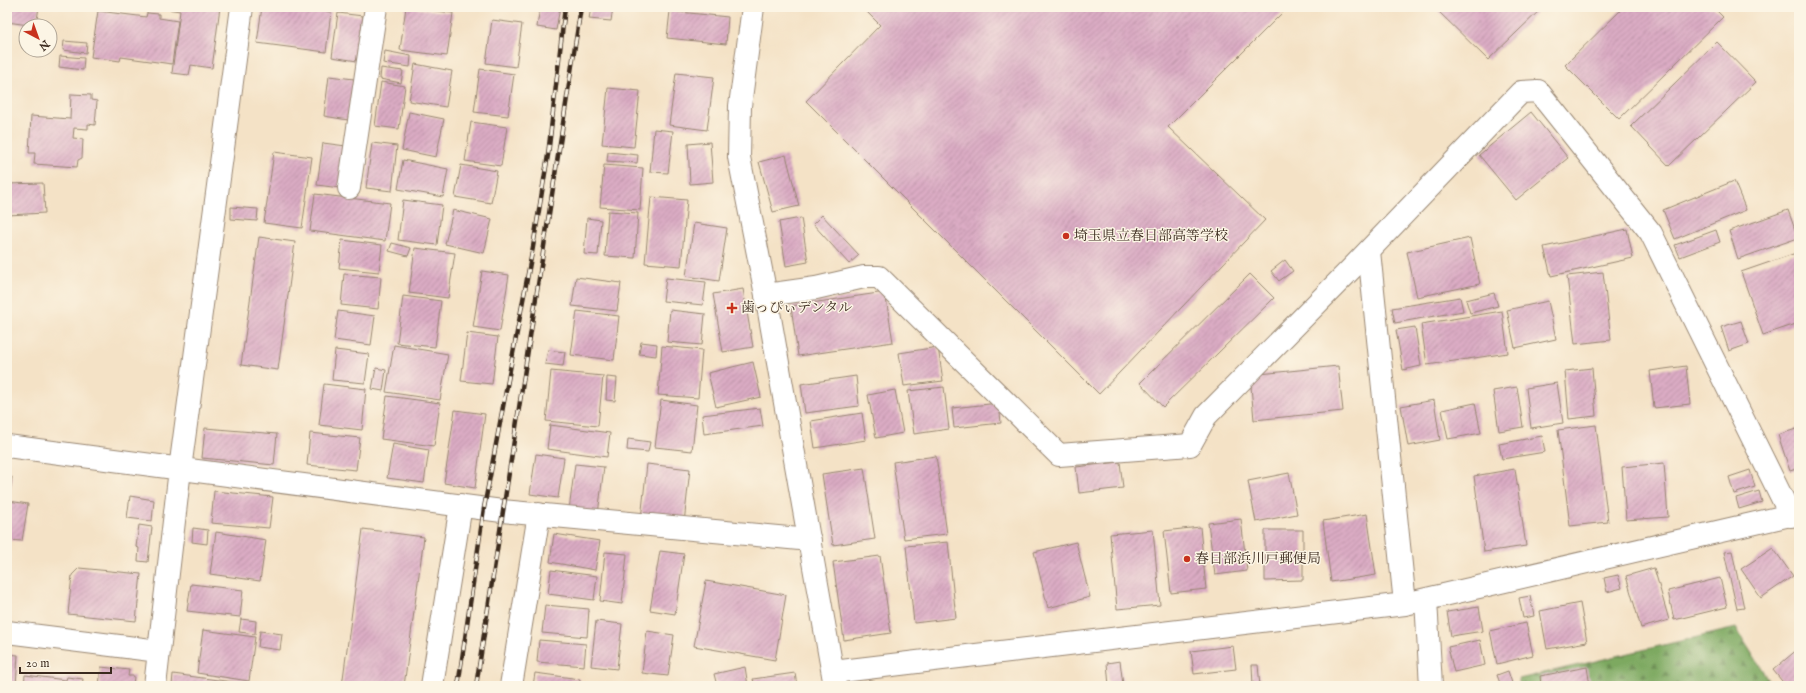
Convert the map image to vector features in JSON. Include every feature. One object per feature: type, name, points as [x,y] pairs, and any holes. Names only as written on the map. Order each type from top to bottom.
[{"type":"street","points":[[155,686],[180,469],[242,7]]},
{"type":"street","points":[[349,188],[376,7]]},
{"type":"street","points":[[753,7],[740,106],[739,157],[766,295],[834,679],[1405,604],[1796,519],[1651,233],[1538,90],[1521,92],[1369,251],[1206,416],[1190,445],[1059,455],[879,277],[864,277],[816,288],[766,295]]},
{"type":"street","points":[[1369,251],[1405,604]]},
{"type":"street","points":[[7,446],[461,505],[810,540]]},
{"type":"street","points":[[432,686],[461,505]]},
{"type":"street","points":[[511,686],[539,514]]},
{"type":"street","points":[[1426,600],[1431,686]]},
{"type":"street","points":[[7,632],[159,651]]},
{"type":"green space","points":[[1736,628],[1772,686],[1519,686],[1519,679]]},
{"type":"building","points":[[7,7],[39,7],[37,18],[18,18],[18,24],[7,22]]},
{"type":"building","points":[[161,7],[220,7],[212,68],[191,65],[189,75],[172,73],[180,11]]},
{"type":"building","points":[[262,7],[291,7],[331,12],[326,52],[257,43]]},
{"type":"building","points":[[406,7],[453,13],[447,56],[400,50]]},
{"type":"building","points":[[540,7],[560,7],[556,30],[537,27]]},
{"type":"building","points":[[591,7],[613,7],[611,21],[589,19]]},
{"type":"building","points":[[862,7],[1288,7],[1168,127],[1265,220],[1099,394],[806,101],[880,25]]},
{"type":"building","points":[[1434,7],[1543,7],[1488,60]]},
{"type":"building","points":[[1624,7],[1713,7],[1723,17],[1619,119],[1565,65]]},
{"type":"building","points":[[98,11],[146,17],[147,13],[159,14],[159,18],[178,21],[172,64],[121,57],[120,61],[91,57]]},
{"type":"building","points":[[670,11],[728,17],[726,44],[667,38]]},
{"type":"building","points":[[338,13],[363,16],[357,61],[332,57]]},
{"type":"building","points":[[492,20],[522,24],[516,67],[486,63]]},
{"type":"building","points":[[64,41],[87,43],[86,53],[63,50]]},
{"type":"building","points":[[1717,42],[1756,82],[1669,166],[1631,126]]},
{"type":"building","points":[[385,51],[411,56],[410,67],[383,63]]},
{"type":"building","points":[[60,56],[84,58],[83,70],[59,67]]},
{"type":"building","points":[[415,64],[452,71],[446,107],[409,101]]},
{"type":"building","points":[[381,68],[403,71],[401,83],[380,79]]},
{"type":"building","points":[[480,69],[514,74],[508,116],[474,112]]},
{"type":"building","points":[[676,73],[714,77],[707,130],[669,125]]},
{"type":"building","points":[[329,76],[354,79],[348,120],[324,116]]},
{"type":"building","points":[[381,82],[405,86],[399,129],[375,126]]},
{"type":"building","points":[[608,88],[640,91],[634,147],[602,144]]},
{"type":"building","points":[[71,94],[91,95],[91,100],[97,101],[95,125],[88,124],[88,129],[74,128],[73,138],[83,139],[82,158],[78,160],[77,167],[34,164],[35,153],[29,153],[31,116],[70,119]]},
{"type":"building","points":[[409,112],[444,119],[436,157],[402,150]]},
{"type":"building","points":[[1531,112],[1568,158],[1516,200],[1479,155]]},
{"type":"building","points":[[471,122],[507,127],[501,166],[465,161]]},
{"type":"building","points":[[654,129],[673,131],[668,173],[650,172]]},
{"type":"building","points":[[710,142],[713,182],[690,184],[688,144]]},
{"type":"building","points":[[323,143],[346,146],[340,188],[317,185]]},
{"type":"building","points":[[372,143],[397,146],[392,191],[366,188]]},
{"type":"building","points":[[274,152],[312,157],[302,228],[264,223]]},
{"type":"building","points":[[608,152],[638,155],[637,163],[607,161]]},
{"type":"building","points":[[786,155],[799,206],[773,212],[759,162]]},
{"type":"building","points":[[403,160],[448,169],[443,197],[398,189]]},
{"type":"building","points":[[461,165],[497,171],[491,203],[455,197]]},
{"type":"building","points":[[604,165],[643,168],[640,210],[600,207]]},
{"type":"building","points":[[1734,181],[1746,210],[1675,239],[1663,210]]},
{"type":"building","points":[[43,183],[45,213],[7,215],[7,184]]},
{"type":"building","points":[[315,194],[390,203],[385,241],[310,231]]},
{"type":"building","points":[[651,197],[687,200],[681,266],[645,263]]},
{"type":"building","points":[[403,200],[442,205],[437,245],[398,240]]},
{"type":"building","points":[[231,207],[258,209],[257,221],[231,219]]},
{"type":"building","points":[[453,210],[492,219],[484,253],[445,244]]},
{"type":"building","points":[[1788,210],[1798,238],[1738,259],[1729,231]]},
{"type":"building","points":[[608,211],[638,213],[635,258],[605,256]]},
{"type":"building","points":[[822,215],[859,255],[849,264],[813,224]]},
{"type":"building","points":[[587,218],[601,220],[598,255],[584,254]]},
{"type":"building","points":[[801,218],[808,262],[786,266],[779,222]]},
{"type":"building","points":[[694,223],[727,228],[719,281],[686,276]]},
{"type":"building","points":[[1627,229],[1633,258],[1551,276],[1544,247]]},
{"type":"building","points":[[1716,230],[1720,242],[1680,257],[1675,245]]},
{"type":"building","points":[[259,237],[295,242],[278,370],[241,365]]},
{"type":"building","points":[[1470,238],[1480,284],[1417,297],[1407,252]]},
{"type":"building","points":[[342,240],[382,245],[379,272],[339,268]]},
{"type":"building","points":[[392,243],[411,248],[408,256],[389,251]]},
{"type":"building","points":[[415,248],[455,253],[448,298],[409,293]]},
{"type":"building","points":[[1799,252],[1799,323],[1763,335],[1741,272]]},
{"type":"building","points":[[1285,260],[1293,271],[1279,281],[1271,271]]},
{"type":"building","points":[[482,271],[509,275],[500,331],[473,327]]},
{"type":"building","points":[[1603,272],[1611,340],[1575,344],[1567,276]]},
{"type":"building","points":[[344,274],[381,277],[378,309],[341,305]]},
{"type":"building","points":[[1250,274],[1274,298],[1163,407],[1140,383]]},
{"type":"building","points":[[576,277],[621,283],[617,311],[572,306]]},
{"type":"building","points":[[666,278],[706,282],[703,305],[663,301]]},
{"type":"building","points":[[743,289],[753,347],[723,352],[713,294]]},
{"type":"building","points":[[885,292],[893,342],[798,356],[791,306]]},
{"type":"building","points":[[1494,293],[1498,306],[1470,313],[1466,300]]},
{"type":"building","points":[[403,296],[441,301],[435,347],[397,343]]},
{"type":"building","points":[[1460,297],[1463,311],[1395,323],[1392,308]]},
{"type":"building","points":[[1548,301],[1556,339],[1515,348],[1507,310]]},
{"type":"building","points":[[670,310],[705,314],[702,345],[667,342]]},
{"type":"building","points":[[338,311],[375,316],[371,345],[334,340]]},
{"type":"building","points":[[577,311],[619,316],[614,360],[571,355]]},
{"type":"building","points":[[1502,311],[1508,353],[1427,365],[1421,324]]},
{"type":"building","points":[[1741,321],[1749,344],[1729,351],[1721,327]]},
{"type":"building","points":[[1415,327],[1421,366],[1403,370],[1396,330]]},
{"type":"building","points":[[467,333],[498,337],[492,384],[461,381]]},
{"type":"building","points":[[641,342],[657,344],[656,356],[639,354]]},
{"type":"building","points":[[394,345],[448,354],[440,400],[386,392]]},
{"type":"building","points":[[662,346],[702,350],[698,398],[658,395]]},
{"type":"building","points":[[938,347],[943,381],[904,386],[899,353]]},
{"type":"building","points":[[335,350],[369,354],[365,383],[332,380]]},
{"type":"building","points":[[548,350],[565,352],[563,366],[545,364]]},
{"type":"building","points":[[753,362],[761,397],[716,407],[708,373]]},
{"type":"building","points":[[1338,366],[1343,411],[1254,420],[1250,375]]},
{"type":"building","points":[[1686,366],[1690,404],[1654,408],[1650,371]]},
{"type":"building","points":[[376,368],[386,370],[383,391],[372,389]]},
{"type":"building","points":[[1592,368],[1596,416],[1569,419],[1565,371]]},
{"type":"building","points":[[551,371],[603,376],[598,426],[546,421]]},
{"type":"building","points":[[856,376],[859,406],[805,413],[801,384]]},
{"type":"building","points":[[607,377],[617,378],[615,401],[606,400]]},
{"type":"building","points":[[1557,383],[1563,423],[1531,428],[1526,388]]},
{"type":"building","points":[[324,384],[366,389],[362,430],[319,425]]},
{"type":"building","points":[[944,387],[949,429],[914,434],[908,391]]},
{"type":"building","points":[[1517,387],[1523,427],[1499,431],[1493,391]]},
{"type":"building","points":[[895,390],[903,433],[876,438],[868,395]]},
{"type":"building","points":[[387,396],[440,403],[434,446],[381,439]]},
{"type":"building","points":[[661,400],[697,405],[692,451],[655,447]]},
{"type":"building","points":[[1434,400],[1440,440],[1408,446],[1401,406]]},
{"type":"building","points":[[999,403],[1001,423],[954,428],[952,408]]},
{"type":"building","points":[[1475,403],[1481,433],[1448,439],[1442,410]]},
{"type":"building","points":[[760,408],[763,426],[704,434],[702,415]]},
{"type":"building","points":[[455,410],[485,414],[475,488],[444,483]]},
{"type":"building","points":[[862,413],[866,440],[815,448],[811,421]]},
{"type":"building","points":[[550,425],[610,433],[607,457],[547,449]]},
{"type":"building","points":[[1596,425],[1608,522],[1570,526],[1558,430]]},
{"type":"building","points":[[205,428],[277,434],[274,465],[202,458]]},
{"type":"building","points":[[1799,428],[1799,468],[1790,471],[1778,435]]},
{"type":"building","points":[[310,433],[360,438],[356,470],[307,465]]},
{"type":"building","points":[[1542,436],[1545,452],[1502,459],[1499,444]]},
{"type":"building","points":[[628,439],[650,442],[648,452],[627,450]]},
{"type":"building","points":[[393,444],[429,450],[424,483],[387,478]]},
{"type":"building","points":[[536,454],[564,458],[558,498],[530,494]]},
{"type":"building","points":[[936,456],[947,534],[904,539],[893,462]]},
{"type":"building","points":[[1120,462],[1123,488],[1079,493],[1076,467]]},
{"type":"building","points":[[1664,463],[1668,517],[1626,520],[1622,467]]},
{"type":"building","points":[[575,464],[604,467],[598,514],[569,510]]},
{"type":"building","points":[[647,464],[690,469],[684,523],[641,519]]},
{"type":"building","points":[[864,468],[875,539],[833,545],[822,474]]},
{"type":"building","points":[[1515,469],[1526,546],[1484,552],[1474,476]]},
{"type":"building","points":[[1750,470],[1755,487],[1734,494],[1729,477]]},
{"type":"building","points":[[1289,473],[1297,514],[1256,522],[1248,481]]},
{"type":"building","points":[[7,477],[12,477],[9,501],[28,504],[22,541],[7,540]]},
{"type":"building","points":[[214,491],[273,497],[269,528],[211,523]]},
{"type":"building","points":[[1759,491],[1762,502],[1739,509],[1736,498]]},
{"type":"building","points":[[130,496],[154,500],[152,521],[127,518]]},
{"type":"building","points":[[1367,514],[1376,575],[1331,582],[1323,521]]},
{"type":"building","points":[[1241,519],[1247,571],[1215,575],[1208,523]]},
{"type":"building","points":[[139,525],[152,527],[148,562],[138,561],[139,548],[136,547]]},
{"type":"building","points":[[1200,527],[1206,589],[1171,593],[1164,531]]},
{"type":"building","points":[[193,528],[208,530],[207,544],[192,542]]},
{"type":"building","points":[[363,529],[424,537],[404,686],[342,686]]},
{"type":"building","points":[[1153,530],[1160,605],[1117,609],[1110,534]]},
{"type":"building","points":[[1265,530],[1303,530],[1303,580],[1265,581]]},
{"type":"building","points":[[216,532],[266,540],[260,581],[210,574]]},
{"type":"building","points":[[554,534],[600,541],[595,570],[550,562]]},
{"type":"building","points":[[948,542],[956,618],[914,623],[906,546]]},
{"type":"building","points":[[1076,542],[1090,597],[1048,608],[1034,552]]},
{"type":"building","points":[[1773,548],[1793,576],[1761,598],[1741,569]]},
{"type":"building","points":[[660,551],[684,554],[675,614],[650,610]]},
{"type":"building","points":[[1732,551],[1744,608],[1737,609],[1724,552]]},
{"type":"building","points":[[605,552],[627,554],[622,604],[600,601]]},
{"type":"building","points":[[880,556],[891,633],[844,640],[833,562]]},
{"type":"building","points":[[79,568],[141,574],[136,621],[68,614],[72,575]]},
{"type":"building","points":[[1654,568],[1669,620],[1641,628],[1626,576]]},
{"type":"building","points":[[551,570],[597,576],[594,600],[548,594]]},
{"type":"building","points":[[1618,575],[1622,588],[1607,592],[1604,578]]},
{"type":"building","points":[[1720,578],[1727,607],[1674,620],[1668,591]]},
{"type":"building","points":[[706,581],[786,595],[775,660],[694,646]]},
{"type":"building","points":[[191,584],[243,590],[240,617],[187,611]]},
{"type":"building","points":[[1530,596],[1534,616],[1523,618],[1519,598]]},
{"type":"building","points":[[1580,603],[1587,642],[1547,649],[1540,611]]},
{"type":"building","points":[[545,605],[589,609],[587,637],[542,633]]},
{"type":"building","points":[[1479,607],[1483,631],[1451,636],[1447,612]]},
{"type":"building","points":[[241,619],[256,621],[255,634],[239,632]]},
{"type":"building","points":[[596,621],[622,624],[617,669],[591,666]]},
{"type":"building","points":[[1526,623],[1533,655],[1497,664],[1490,631]]},
{"type":"building","points":[[203,630],[255,637],[249,681],[197,673]]},
{"type":"building","points":[[260,631],[282,634],[280,650],[258,647]]},
{"type":"building","points":[[647,631],[674,635],[668,676],[642,673]]},
{"type":"building","points":[[539,640],[586,644],[584,666],[537,662]]},
{"type":"building","points":[[1480,640],[1485,665],[1454,672],[1448,647]]},
{"type":"building","points":[[1233,646],[1236,669],[1194,674],[1191,651]]},
{"type":"building","points":[[1799,648],[1799,686],[1786,686],[1773,670]]},
{"type":"building","points":[[7,654],[18,655],[16,686],[7,686]]},
{"type":"building","points":[[1120,661],[1123,685],[1109,686],[1107,663]]},
{"type":"building","points":[[1252,665],[1258,665],[1260,686],[1253,686]]},
{"type":"building","points":[[101,667],[129,670],[128,676],[134,676],[133,686],[99,686]]},
{"type":"building","points":[[745,667],[748,686],[717,686],[714,674]]},
{"type":"building","points":[[1587,667],[1590,686],[1541,686],[1540,676]]},
{"type":"building","points":[[1508,671],[1513,686],[1501,686],[1497,675]]},
{"type":"building","points":[[535,673],[580,679],[579,686],[533,686]]},
{"type":"building","points":[[795,673],[797,686],[755,686],[753,679]]},
{"type":"building","points":[[173,674],[248,684],[248,686],[172,686]]},
{"type":"building","points":[[25,675],[66,680],[67,677],[83,679],[82,686],[24,686]]},
{"type":"building","points":[[1492,683],[1493,686],[1464,686],[1464,685]]},
{"type":"railway","points":[[458,686],[484,508],[533,247],[548,155],[565,7]]},
{"type":"railway","points":[[476,686],[581,7]]},
{"type":"place","name":"埼玉県立春日部高等学校","points":[[1066,236]]},
{"type":"place","name":"歯っぴぃデンタル","points":[[732,308]]},
{"type":"place","name":"春日部浜川戸郵便局","points":[[1187,559]]}]
